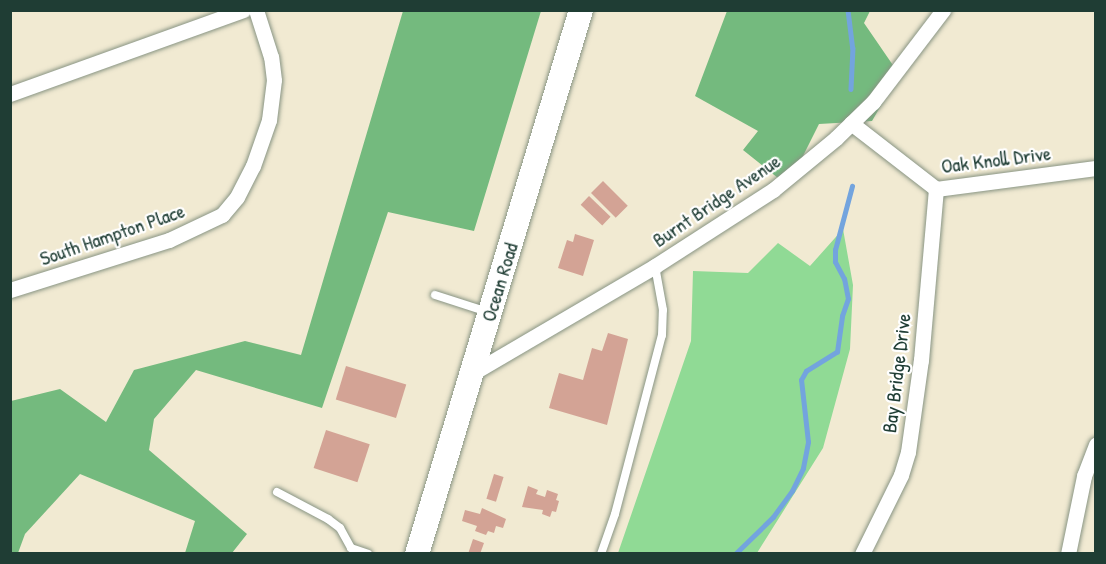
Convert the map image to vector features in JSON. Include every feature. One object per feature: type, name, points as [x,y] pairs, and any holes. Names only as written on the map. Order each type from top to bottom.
[{"type":"main road","name":"Ocean Road","points":[[417,554],[581,10]]},
{"type":"street","points":[[10,94],[243,10]]},
{"type":"street","name":"South Hampton Place","points":[[10,290],[170,240],[222,215],[237,197],[253,166],[269,120],[274,80],[271,57],[256,10]]},
{"type":"street","name":"Burnt Bridge Avenue","points":[[471,375],[655,266],[773,190],[873,102],[942,10]]},
{"type":"street","name":"Oak Knoll Drive","points":[[851,123],[936,189],[1095,168]]},
{"type":"street","name":"Bay Bridge Drive","points":[[862,554],[901,475],[908,452],[921,360],[936,189]]},
{"type":"street","points":[[1068,554],[1084,476],[1095,444]]},
{"type":"lane","points":[[601,554],[615,514],[662,335],[663,310],[655,266]]},
{"type":"lane","points":[[435,295],[489,313]]},
{"type":"lane","points":[[277,492],[328,519],[340,528],[351,548],[368,554]]},
{"type":"green space","points":[[403,11],[541,11],[474,231],[388,212],[322,408],[196,370],[154,419],[149,450],[247,534],[232,553],[185,553],[195,521],[80,474],[25,534],[18,553],[11,553],[11,401],[60,389],[106,422],[134,370],[245,341],[301,355]]},
{"type":"green space","points":[[727,11],[870,11],[864,23],[899,74],[872,121],[819,124],[788,186],[743,150],[758,131],[695,96]]},
{"type":"green space","points":[[843,229],[853,285],[850,349],[823,448],[757,553],[618,553],[691,341],[693,271],[748,273],[778,243],[810,266]]},
{"type":"building","points":[[603,181],[628,206],[616,218],[591,193]]},
{"type":"building","points":[[589,196],[611,217],[602,225],[581,205]]},
{"type":"building","points":[[575,234],[594,240],[583,276],[558,268],[567,240],[573,242]]},
{"type":"building","points":[[608,333],[628,339],[607,425],[549,408],[559,373],[583,380],[592,348],[602,351]]},
{"type":"building","points":[[346,366],[406,384],[396,418],[336,399]]},
{"type":"building","points":[[326,430],[370,444],[357,482],[314,468]]},
{"type":"building","points":[[494,474],[504,477],[496,502],[486,499]]},
{"type":"building","points":[[528,486],[538,490],[536,494],[545,497],[547,490],[558,494],[556,512],[552,511],[550,517],[542,514],[543,510],[522,507]]},
{"type":"building","points":[[482,508],[506,519],[503,528],[496,526],[494,533],[488,531],[486,535],[475,531],[477,526],[462,521],[465,510],[480,514]]},
{"type":"building","points":[[473,539],[484,543],[480,554],[468,554]]},
{"type":"waterway","points":[[848,10],[853,48],[851,89]]},
{"type":"waterway","points":[[735,554],[773,517],[792,491],[803,468],[808,442],[801,380],[806,371],[837,352],[842,316],[848,299],[844,279],[835,262],[835,250],[852,186]]}]
